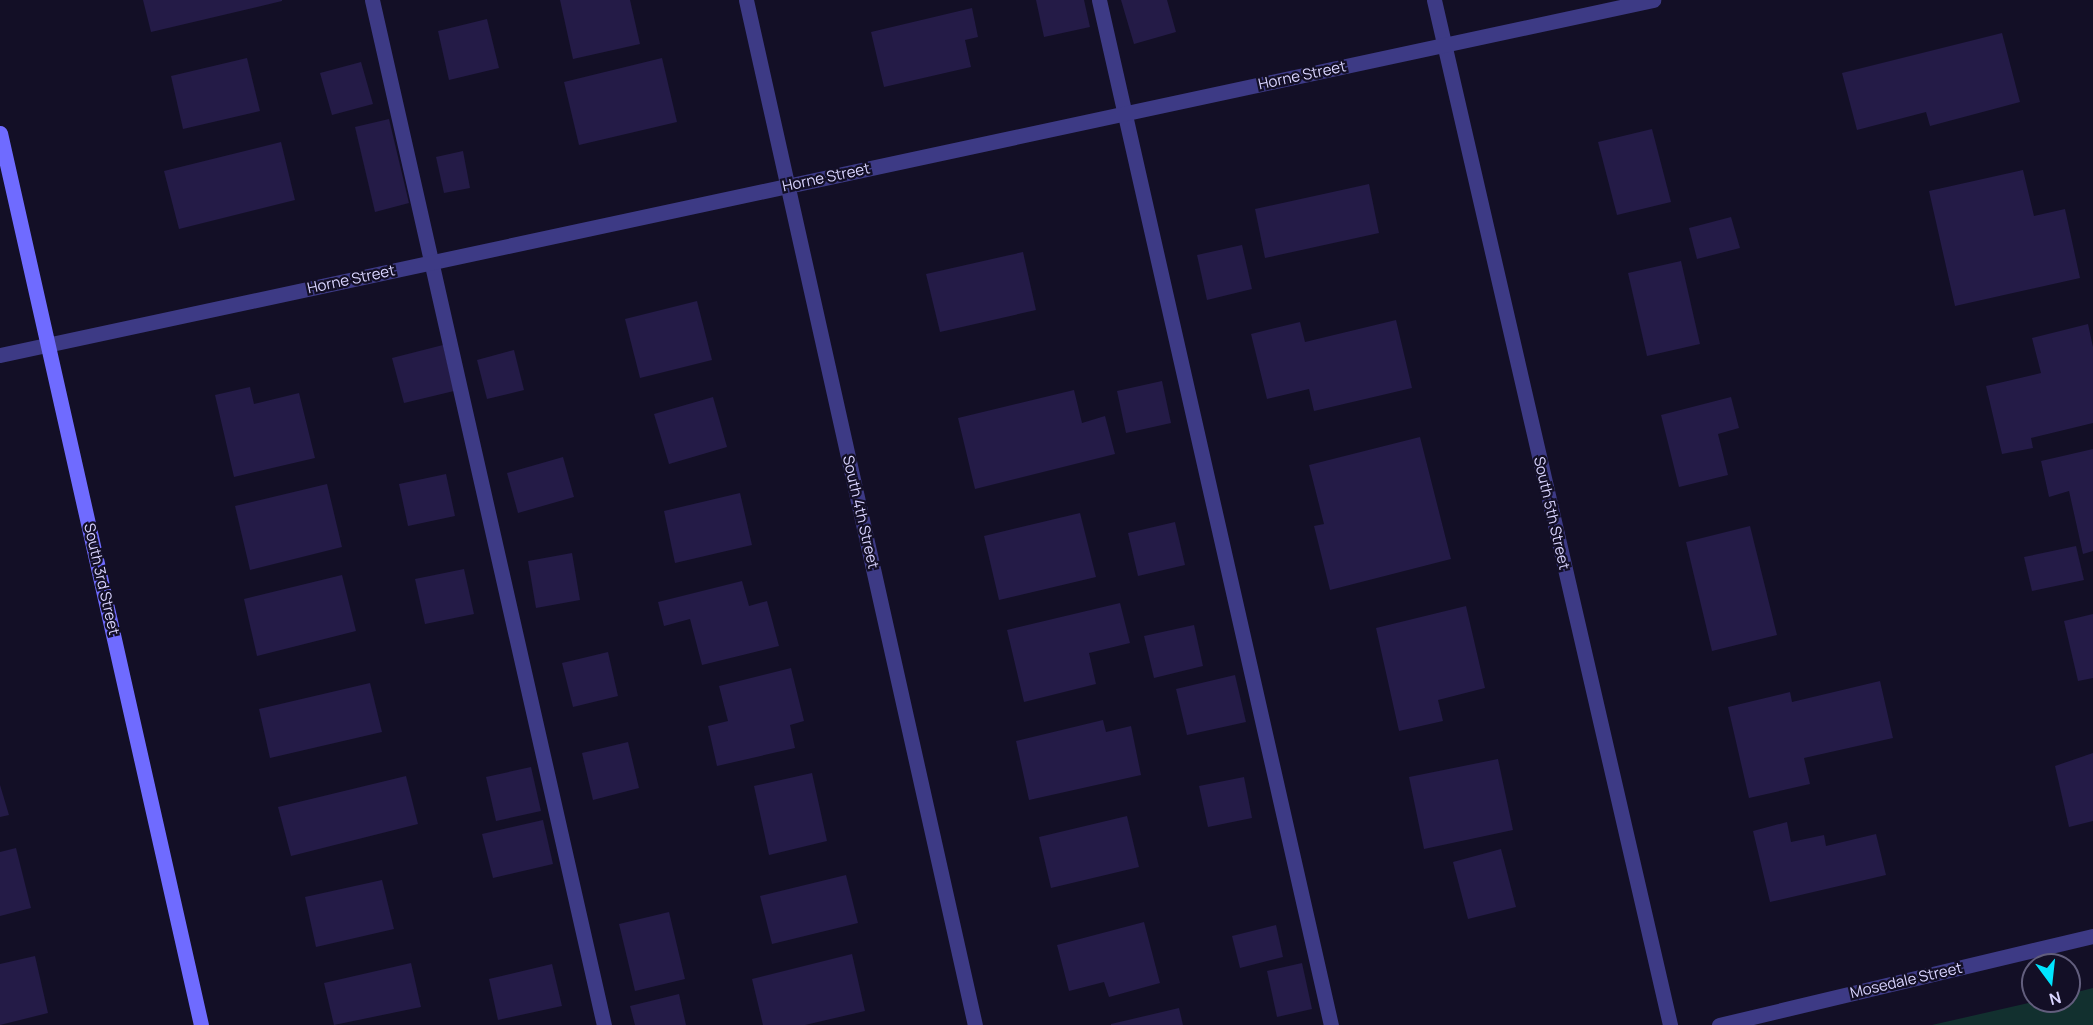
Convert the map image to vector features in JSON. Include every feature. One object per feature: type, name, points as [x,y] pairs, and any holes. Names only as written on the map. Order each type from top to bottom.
[{"type":"street","points":[[372,0],[604,1025]]},
{"type":"street","name":"South 4th Street","points":[[746,0],[975,1025]]},
{"type":"street","points":[[1099,0],[1331,1025]]},
{"type":"street","name":"South 5th Street","points":[[1434,0],[1670,1025]]},
{"type":"street","name":"Horne Street","points":[[0,355],[1653,0]]},
{"type":"street","name":"South 3rd Street","points":[[0,133],[201,1025]]},
{"type":"street","name":"Mosedale Street","points":[[1719,1025],[2093,936]]},
{"type":"green space","points":[[2093,988],[2093,1025],[1932,1025],[2021,1005],[2021,1013],[2081,1013],[2081,991]]},
{"type":"building","points":[[143,0],[282,0],[282,1],[151,32]]},
{"type":"building","points":[[560,0],[630,0],[640,44],[573,59]]},
{"type":"building","points":[[1036,0],[1084,0],[1090,27],[1044,37]]},
{"type":"building","points":[[1121,0],[1167,0],[1176,32],[1134,44]]},
{"type":"building","points":[[972,8],[978,37],[965,40],[971,67],[884,87],[871,32]]},
{"type":"building","points":[[487,19],[499,68],[449,80],[438,31]]},
{"type":"building","points":[[2002,33],[2020,102],[1930,126],[1926,112],[1857,130],[1842,73]]},
{"type":"building","points":[[247,58],[260,111],[183,129],[171,76]]},
{"type":"building","points":[[662,58],[677,122],[579,145],[564,82]]},
{"type":"building","points":[[361,62],[373,104],[332,115],[320,73]]},
{"type":"building","points":[[389,119],[409,203],[375,212],[355,127]]},
{"type":"building","points":[[1652,129],[1671,202],[1617,215],[1598,142]]},
{"type":"building","points":[[281,142],[295,200],[179,229],[164,171]]},
{"type":"building","points":[[463,151],[470,188],[444,193],[436,157]]},
{"type":"building","points":[[2023,170],[2034,216],[2065,209],[2080,278],[1955,306],[1929,191]]},
{"type":"building","points":[[1369,184],[1379,233],[1265,258],[1255,209]]},
{"type":"building","points":[[1731,217],[1740,248],[1697,259],[1689,228]]},
{"type":"building","points":[[1242,245],[1252,289],[1207,300],[1197,255]]},
{"type":"building","points":[[1023,252],[1036,310],[940,332],[926,274]]},
{"type":"building","points":[[1681,261],[1700,344],[1647,356],[1628,273]]},
{"type":"building","points":[[697,301],[712,360],[640,378],[625,319]]},
{"type":"building","points":[[1396,320],[1412,388],[1314,411],[1309,389],[1267,399],[1251,334],[1300,322],[1305,342]]},
{"type":"building","points":[[2088,324],[2093,347],[2093,423],[2031,438],[2033,448],[2002,454],[1986,386],[2041,373],[2032,338]]},
{"type":"building","points":[[443,345],[454,391],[404,403],[392,358]]},
{"type":"building","points":[[514,350],[524,390],[487,399],[477,360]]},
{"type":"building","points":[[1162,381],[1171,423],[1126,433],[1117,391]]},
{"type":"building","points":[[250,387],[254,404],[299,393],[315,458],[234,477],[215,395]]},
{"type":"building","points":[[1074,390],[1082,423],[1105,416],[1115,454],[975,489],[958,418]]},
{"type":"building","points":[[713,397],[727,447],[669,464],[654,414]]},
{"type":"building","points":[[1731,397],[1739,428],[1718,434],[1728,475],[1679,487],[1661,415]]},
{"type":"building","points":[[1420,437],[1451,559],[1330,590],[1314,526],[1324,524],[1309,465]]},
{"type":"building","points":[[2093,449],[2093,551],[2083,554],[2069,491],[2049,497],[2041,461]]},
{"type":"building","points":[[563,457],[574,497],[518,513],[507,473]]},
{"type":"building","points":[[446,474],[455,516],[408,526],[399,484]]},
{"type":"building","points":[[327,484],[342,547],[250,570],[235,506]]},
{"type":"building","points":[[740,493],[752,545],[675,563],[664,511]]},
{"type":"building","points":[[1080,513],[1096,577],[999,600],[984,536]]},
{"type":"building","points":[[1175,522],[1185,565],[1138,576],[1128,533]]},
{"type":"building","points":[[1750,526],[1777,635],[1712,651],[1686,542]]},
{"type":"building","points":[[2076,546],[2084,580],[2032,591],[2024,557]]},
{"type":"building","points":[[572,553],[580,600],[536,608],[528,561]]},
{"type":"building","points":[[464,569],[474,614],[425,624],[415,579]]},
{"type":"building","points":[[342,575],[356,631],[257,656],[244,599]]},
{"type":"building","points":[[742,581],[749,606],[767,601],[779,646],[702,665],[690,619],[664,626],[658,602]]},
{"type":"building","points":[[1120,603],[1130,643],[1089,653],[1096,684],[1024,702],[1007,630]]},
{"type":"building","points":[[1466,606],[1485,688],[1438,700],[1443,721],[1399,731],[1376,628]]},
{"type":"building","points":[[2093,614],[2093,678],[2078,681],[2064,621]]},
{"type":"building","points":[[1194,625],[1203,666],[1154,678],[1144,636]]},
{"type":"building","points":[[608,652],[618,696],[573,707],[562,663]]},
{"type":"building","points":[[791,668],[804,721],[790,725],[795,748],[717,766],[708,726],[728,721],[719,686]]},
{"type":"building","points":[[1235,675],[1246,722],[1187,735],[1176,689]]},
{"type":"building","points":[[1880,681],[1893,738],[1804,758],[1810,784],[1749,798],[1728,707],[1790,692],[1792,702]]},
{"type":"building","points":[[370,683],[382,732],[270,758],[259,709]]},
{"type":"building","points":[[1103,720],[1106,732],[1131,726],[1141,775],[1029,800],[1016,741]]},
{"type":"building","points":[[628,742],[639,788],[593,800],[582,753]]},
{"type":"building","points":[[2093,753],[2093,821],[2069,827],[2055,766]]},
{"type":"building","points":[[1498,759],[1513,830],[1424,849],[1409,777]]},
{"type":"building","points":[[531,767],[541,811],[496,821],[486,777]]},
{"type":"building","points":[[812,773],[827,841],[769,855],[754,786]]},
{"type":"building","points":[[406,776],[418,824],[291,856],[278,807]]},
{"type":"building","points":[[1244,777],[1252,818],[1208,827],[1199,786]]},
{"type":"building","points":[[0,785],[9,815],[0,817]]},
{"type":"building","points":[[1127,816],[1139,867],[1051,888],[1039,837]]},
{"type":"building","points":[[543,820],[553,864],[493,878],[482,834]]},
{"type":"building","points":[[1787,822],[1791,842],[1824,835],[1826,846],[1876,834],[1886,875],[1770,902],[1753,831]]},
{"type":"building","points":[[16,848],[31,908],[0,916],[0,852]]},
{"type":"building","points":[[1501,849],[1516,907],[1468,919],[1453,862]]},
{"type":"building","points":[[846,875],[858,923],[772,944],[760,896]]},
{"type":"building","points":[[382,880],[394,929],[316,947],[305,897]]},
{"type":"building","points":[[669,912],[685,979],[635,991],[619,924]]},
{"type":"building","points":[[1144,922],[1160,983],[1109,997],[1104,982],[1069,991],[1057,945]]},
{"type":"building","points":[[1276,925],[1283,957],[1240,968],[1232,936]]},
{"type":"building","points":[[852,954],[865,1011],[805,1025],[763,1025],[752,979]]},
{"type":"building","points":[[35,956],[48,1013],[0,1025],[0,964]]},
{"type":"building","points":[[411,963],[421,1007],[334,1025],[324,983]]},
{"type":"building","points":[[1302,963],[1312,1009],[1277,1017],[1267,971]]},
{"type":"building","points":[[552,964],[562,1006],[498,1020],[489,979]]},
{"type":"building","points":[[679,994],[686,1025],[635,1025],[630,1006]]},
{"type":"building","points":[[1179,1008],[1183,1025],[1111,1025],[1111,1024]]}]
